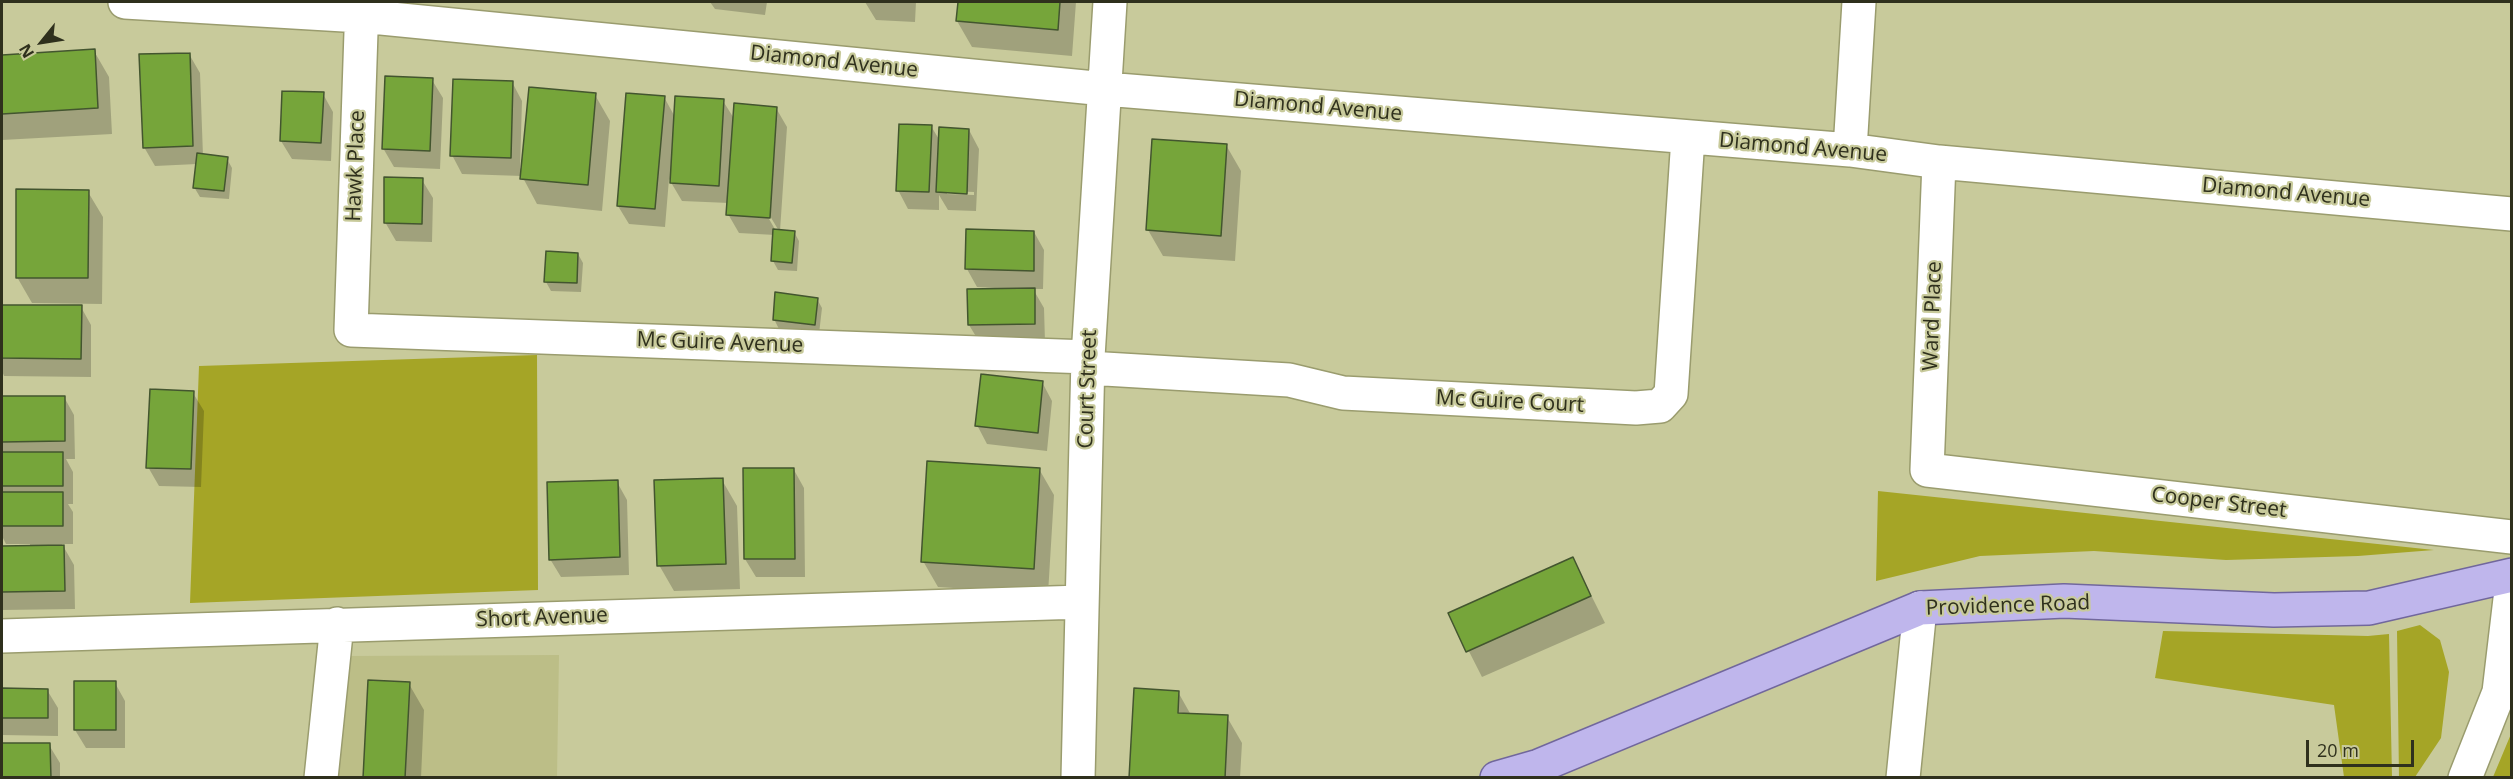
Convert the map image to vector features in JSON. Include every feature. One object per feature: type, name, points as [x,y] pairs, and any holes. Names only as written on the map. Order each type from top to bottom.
[{"type":"main road","name":"Providence Road","points":[[1497,777],[1539,766],[1920,608],[2064,601],[2274,610],[2369,608],[2511,575]]},
{"type":"street","name":"Diamond Avenue","points":[[125,2],[362,9],[1105,89],[1850,150],[1939,162],[2511,214]]},
{"type":"street","name":"Court Street","points":[[1078,777],[1088,363],[1110,2]]},
{"type":"street","points":[[1850,150],[1859,2]]},
{"type":"street","name":"Hawk Place","points":[[351,330],[362,9]]},
{"type":"street","name":"Mc Guire Court","points":[[1088,363],[1289,380],[1342,393],[1636,408],[1660,406],[1671,394],[1688,137]]},
{"type":"street","name":"Ward Place","points":[[1927,470],[1939,162]]},
{"type":"street","name":"Mc Guire Avenue","points":[[351,330],[1088,363]]},
{"type":"street","name":"Cooper Street","points":[[1927,470],[2511,537]]},
{"type":"street","points":[[2465,777],[2499,692],[2511,582]]},
{"type":"street","name":"Short Avenue","points":[[2,636],[1082,602]]},
{"type":"street","points":[[1904,777],[1920,608]]},
{"type":"street","points":[[321,777],[337,624]]},
{"type":"shaded area","points":[[537,355],[538,590],[190,603],[199,366]]},
{"type":"shaded area","points":[[1878,491],[2434,550],[2358,556],[2226,560],[2094,551],[1980,556],[1876,581]]},
{"type":"shaded area","points":[[2420,625],[2440,640],[2449,672],[2441,738],[2415,777],[2399,777],[2397,631]]},
{"type":"shaded area","points":[[2163,631],[2368,636],[2389,634],[2392,777],[2344,777],[2334,705],[2155,678]]},
{"type":"shaded area","points":[[559,655],[557,777],[338,778],[347,656]]},
{"type":"shaded area","points":[[2511,734],[2511,777],[2493,777]]},
{"type":"building","points":[[958,2],[1060,2],[1058,30],[956,21]]},
{"type":"building","points":[[95,49],[98,108],[2,114],[2,55]]},
{"type":"building","points":[[190,53],[193,146],[143,148],[139,54]]},
{"type":"building","points":[[385,76],[433,78],[430,151],[382,149]]},
{"type":"building","points":[[453,79],[513,81],[511,158],[450,156]]},
{"type":"building","points":[[529,87],[596,93],[588,185],[520,179]]},
{"type":"building","points":[[282,91],[324,92],[321,143],[280,141]]},
{"type":"building","points":[[626,93],[665,96],[655,209],[617,206]]},
{"type":"building","points":[[675,96],[724,99],[719,186],[670,183]]},
{"type":"building","points":[[734,103],[777,107],[770,218],[726,215]]},
{"type":"building","points":[[899,124],[932,125],[929,192],[896,191]]},
{"type":"building","points":[[939,127],[969,129],[967,194],[936,192]]},
{"type":"building","points":[[1152,139],[1227,144],[1221,236],[1146,230]]},
{"type":"building","points":[[197,153],[228,157],[224,191],[193,188]]},
{"type":"building","points":[[384,177],[423,178],[422,224],[384,223]]},
{"type":"building","points":[[16,189],[89,190],[88,278],[16,278]]},
{"type":"building","points":[[773,229],[795,231],[792,263],[771,261]]},
{"type":"building","points":[[966,229],[1034,231],[1034,271],[965,269]]},
{"type":"building","points":[[546,251],[578,253],[577,283],[544,282]]},
{"type":"building","points":[[1035,288],[1035,324],[968,325],[967,289]]},
{"type":"building","points":[[775,292],[818,298],[815,325],[773,320]]},
{"type":"building","points":[[2,305],[82,305],[81,359],[2,358]]},
{"type":"building","points":[[981,374],[1043,381],[1038,433],[975,426]]},
{"type":"building","points":[[150,389],[194,391],[191,469],[146,468]]},
{"type":"building","points":[[2,396],[65,396],[65,441],[2,442]]},
{"type":"building","points":[[2,452],[63,452],[63,486],[2,486]]},
{"type":"building","points":[[927,461],[1040,468],[1034,569],[921,562]]},
{"type":"building","points":[[743,468],[794,468],[795,559],[744,559]]},
{"type":"building","points":[[723,478],[726,564],[657,566],[654,480]]},
{"type":"building","points":[[618,480],[620,557],[549,560],[547,482]]},
{"type":"building","points":[[2,492],[63,492],[63,526],[2,526]]},
{"type":"building","points":[[64,545],[65,591],[2,592],[2,546]]},
{"type":"building","points":[[1573,557],[1591,596],[1466,652],[1448,613]]},
{"type":"building","points":[[368,680],[410,682],[405,778],[363,778]]},
{"type":"building","points":[[74,681],[116,681],[116,730],[74,730]]},
{"type":"building","points":[[2,688],[48,689],[48,718],[2,718]]},
{"type":"building","points":[[1134,688],[1179,691],[1178,713],[1228,715],[1225,778],[1129,778]]},
{"type":"building","points":[[2,743],[50,743],[51,778],[2,778]]}]
